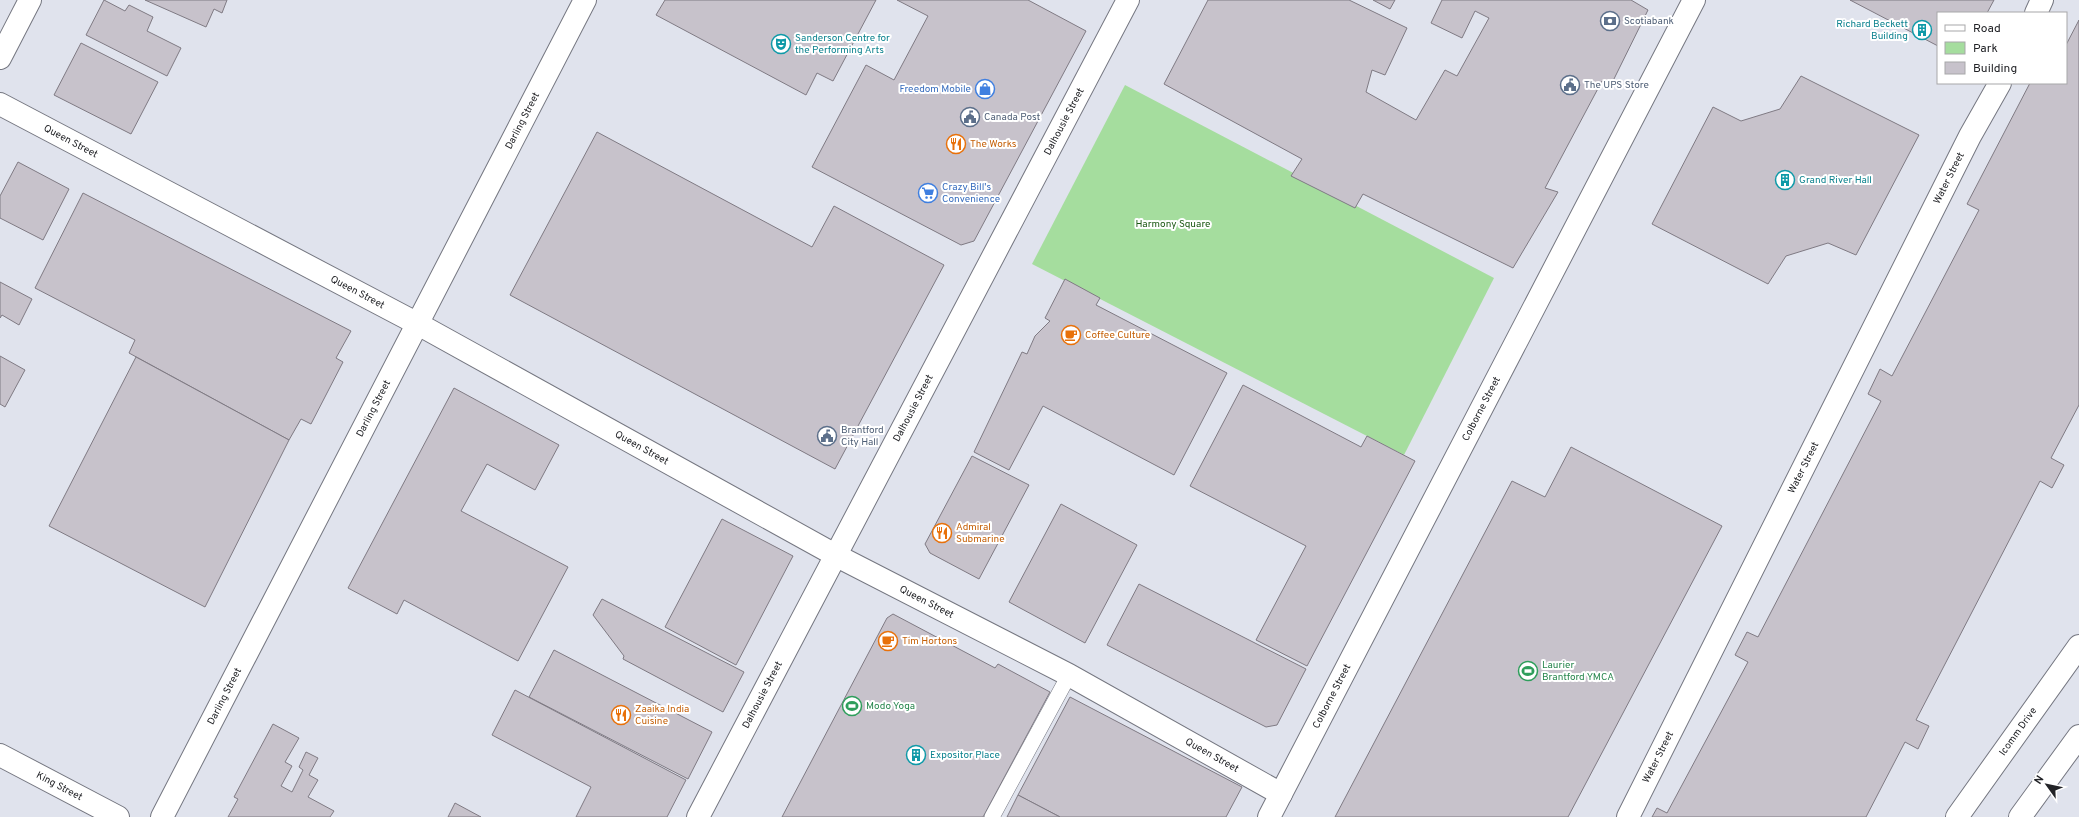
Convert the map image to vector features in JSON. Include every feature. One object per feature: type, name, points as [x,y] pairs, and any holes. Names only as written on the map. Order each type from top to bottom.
[{"type":"street","points":[[0,58],[30,0]]},
{"type":"street","name":"Darling Street","points":[[162,817],[585,0]]},
{"type":"street","name":"Dalhousie Street","points":[[698,817],[837,556],[1128,0]]},
{"type":"street","name":"Colborne Street","points":[[1269,817],[1694,0]]},
{"type":"street","points":[[2036,12],[2042,0]]},
{"type":"street","name":"Water Street","points":[[1628,817],[1970,136],[1999,84]]},
{"type":"street","name":"Queen Street","points":[[0,104],[418,324],[837,556],[1068,675],[1281,794]]},
{"type":"street","name":"Icomm Drive","points":[[1957,817],[2079,646]]},
{"type":"street","points":[[2020,817],[2079,736]]},
{"type":"street","name":"King Street","points":[[0,755],[118,817]]},
{"type":"lane","points":[[992,817],[1068,675]]},
{"type":"green space","name":"Harmony Square","points":[[1125,85],[1494,278],[1404,455],[1032,264]]},
{"type":"building","points":[[104,0],[125,11],[129,5],[153,17],[147,31],[181,48],[167,76],[86,35]]},
{"type":"building","points":[[145,0],[227,0],[222,13],[214,9],[206,27]]},
{"type":"building","name":"Sanderson Centre for the Performing Arts","points":[[665,0],[876,0],[833,81],[817,73],[806,95],[656,15]]},
{"type":"building","points":[[897,0],[1028,0],[1086,31],[974,241],[961,245],[812,167],[866,65],[894,80],[928,16]]},
{"type":"building","points":[[1208,0],[1349,0],[1407,28],[1385,75],[1372,70],[1366,92],[1416,120],[1445,70],[1457,76],[1489,18],[1475,11],[1462,38],[1431,23],[1442,0],[1631,0],[1648,10],[1611,85],[1602,81],[1545,188],[1558,192],[1513,268],[1363,194],[1355,208],[1291,176],[1302,159],[1164,84]]},
{"type":"building","points":[[1373,0],[1395,0],[1390,9]]},
{"type":"building","name":"Richard Beckett Building","points":[[1850,0],[1994,0],[1988,12],[1937,12],[1937,45]]},
{"type":"building","points":[[2079,20],[2079,405],[2051,458],[2064,465],[2052,488],[2040,481],[1916,720],[1929,726],[1918,749],[1905,742],[1866,817],[1652,817],[1657,808],[1667,813],[1748,662],[1735,655],[1747,632],[1758,637],[1881,401],[1868,394],[1880,369],[1892,376],[1979,210],[1967,204],[2029,84],[2067,84],[2067,43]]},
{"type":"building","points":[[81,43],[158,82],[131,134],[54,95]]},
{"type":"building","name":"Grand River Hall","points":[[1801,76],[1919,135],[1856,255],[1828,243],[1786,256],[1768,284],[1652,224],[1713,107],[1741,121],[1780,109]]},
{"type":"building","points":[[597,132],[812,247],[834,206],[944,265],[835,469],[510,295]]},
{"type":"building","points":[[18,162],[69,189],[43,240],[0,218],[0,196]]},
{"type":"building","points":[[83,193],[351,331],[336,358],[343,362],[311,424],[301,419],[289,440],[129,353],[135,340],[35,288]]},
{"type":"building","points":[[1065,279],[1100,298],[1096,305],[1227,373],[1174,475],[1043,406],[1009,470],[974,452],[1022,352],[1027,354],[1035,336],[1050,321],[1045,318]]},
{"type":"building","points":[[0,282],[32,299],[19,325],[2,315],[0,318]]},
{"type":"building","points":[[0,356],[25,370],[5,407],[0,404]]},
{"type":"building","points":[[136,357],[289,440],[205,607],[49,526]]},
{"type":"building","points":[[1243,385],[1361,447],[1367,436],[1415,461],[1307,666],[1256,640],[1306,546],[1190,486]]},
{"type":"building","points":[[454,388],[559,445],[535,490],[487,464],[461,511],[568,567],[518,661],[404,600],[397,614],[348,588]]},
{"type":"building","name":"Laurier Brantford YMCA","points":[[1571,447],[1722,526],[1568,817],[1335,817],[1512,481],[1545,497]]},
{"type":"building","points":[[972,456],[1029,485],[979,579],[930,553],[925,544]]},
{"type":"building","points":[[1061,504],[1137,545],[1085,643],[1009,602]]},
{"type":"building","points":[[722,519],[793,556],[736,665],[665,627]]},
{"type":"building","points":[[1139,584],[1306,669],[1277,725],[1266,727],[1107,645]]},
{"type":"building","points":[[602,599],[744,672],[723,712],[623,659],[624,656],[593,615]]},
{"type":"building","name":"Expositor Place","points":[[893,614],[995,668],[998,664],[1050,692],[983,817],[782,817],[887,618]]},
{"type":"building","name":"Zaaika India Cuisine","points":[[554,650],[712,732],[688,779],[529,697]]},
{"type":"building","points":[[515,690],[686,780],[667,817],[576,817],[591,787],[492,735]]},
{"type":"building","points":[[1070,697],[1242,787],[1226,817],[1060,817],[1018,795]]},
{"type":"building","points":[[273,724],[299,738],[285,762],[292,766],[281,786],[292,792],[303,770],[299,767],[306,752],[318,758],[309,775],[318,780],[308,797],[334,811],[330,817],[228,817],[238,799],[234,797]]},
{"type":"building","points":[[1018,795],[1060,817],[1007,817]]},
{"type":"building","points":[[455,803],[481,817],[448,817]]},
{"type":"place","name":"Scotiabank","points":[[1610,21]]},
{"type":"place","name":"Richard Beckett Building","points":[[1922,30]]},
{"type":"place","name":"Sanderson Centre for the Performing Arts","points":[[781,44]]},
{"type":"place","name":"The UPS Store","points":[[1570,85]]},
{"type":"place","name":"Freedom Mobile","points":[[985,89]]},
{"type":"place","name":"Canada Post","points":[[970,117]]},
{"type":"place","name":"The Works","points":[[956,144]]},
{"type":"place","name":"Grand River Hall","points":[[1785,180]]},
{"type":"place","name":"Crazy Bill's Convenience","points":[[928,193]]},
{"type":"place","name":"Coffee Culture","points":[[1071,335]]},
{"type":"place","name":"Brantford City Hall","points":[[827,436]]},
{"type":"place","name":"Admiral Submarine","points":[[942,533]]},
{"type":"place","name":"Tim Hortons","points":[[888,641]]},
{"type":"place","name":"Laurier Brantford YMCA","points":[[1528,671]]},
{"type":"place","name":"Modo Yoga","points":[[852,706]]},
{"type":"place","name":"Zaaika India Cuisine","points":[[621,715]]},
{"type":"place","name":"Expositor Place","points":[[916,755]]}]
